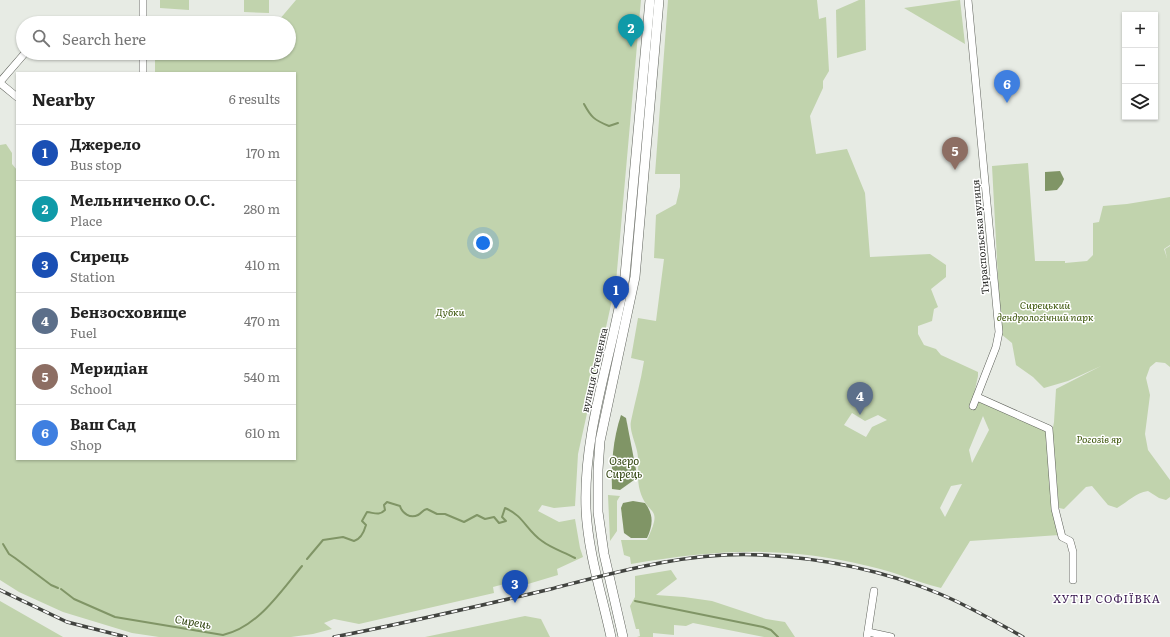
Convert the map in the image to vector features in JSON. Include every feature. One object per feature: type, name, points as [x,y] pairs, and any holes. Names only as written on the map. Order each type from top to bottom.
[{"type":"main road","name":"вулиця Стеценка","points":[[612,637],[596,578],[588,527],[586,510],[587,467],[591,431],[618,316],[625,276],[650,0]]},
{"type":"main road","name":"вулиця Стеценка","points":[[623,637],[604,554],[598,512],[600,441],[634,277],[659,0]]},
{"type":"street","points":[[143,0],[143,16]]},
{"type":"street","name":"Тираспольська вулиця","points":[[968,0],[999,332],[996,347],[973,406]]},
{"type":"street","points":[[16,96],[0,82],[19,60]]},
{"type":"street","points":[[143,60],[143,72]]},
{"type":"street","points":[[977,397],[1049,429],[1055,509],[1062,537],[1070,541],[1073,552],[1073,580]]},
{"type":"street","points":[[874,591],[868,635],[891,637]]},
{"type":"green space","points":[[160,0],[189,0],[189,10],[160,8]]},
{"type":"green space","points":[[244,0],[269,0],[269,13],[244,12]]},
{"type":"green space","name":"Дубки","points":[[296,0],[641,0],[616,282],[578,454],[575,506],[554,508],[542,505],[538,511],[559,522],[575,519],[583,557],[557,569],[558,575],[518,587],[516,581],[493,587],[494,593],[359,624],[334,619],[324,623],[332,629],[313,634],[291,637],[159,637],[132,633],[63,612],[19,592],[0,580],[0,145],[6,144],[12,153],[12,164],[16,169],[16,460],[296,460],[296,72],[155,72],[155,60],[296,60],[296,16],[282,16]]},
{"type":"green space","points":[[668,0],[817,0],[819,19],[826,17],[829,71],[823,81],[823,88],[810,116],[816,154],[847,149],[865,193],[870,257],[930,254],[946,265],[946,277],[931,289],[938,307],[934,309],[932,321],[918,326],[918,334],[924,345],[936,349],[941,355],[978,372],[971,408],[974,410],[979,401],[1046,431],[1059,535],[970,541],[941,588],[886,571],[837,559],[778,552],[692,555],[631,564],[630,557],[624,555],[621,540],[647,540],[652,529],[654,516],[653,512],[643,499],[640,491],[638,481],[638,456],[631,428],[631,421],[644,361],[631,358],[638,318],[656,321],[664,259],[654,258],[656,215],[676,204],[680,187],[680,174],[655,174]],"holes":[[[852,413],[865,421],[878,415],[887,420],[872,427],[866,437],[844,425]],[[983,416],[989,430],[972,463],[969,450]],[[962,484],[945,517],[940,508],[951,486]]]},
{"type":"green space","points":[[859,0],[865,0],[866,50],[837,58],[836,10]]},
{"type":"green space","points":[[960,0],[965,44],[904,8]]},
{"type":"green space","points":[[1028,163],[1035,261],[1065,261],[1065,263],[1087,261],[1093,255],[1093,223],[1099,222],[1103,206],[1127,204],[1170,197],[1170,245],[1164,249],[1167,258],[1165,249],[1170,246],[1170,367],[1165,363],[1156,362],[1150,367],[1146,378],[1150,395],[1145,434],[1148,450],[1170,480],[1170,497],[1166,500],[1159,498],[1148,491],[1136,495],[1117,508],[1108,505],[1092,486],[1086,487],[1064,509],[1059,508],[1052,433],[1056,389],[1101,366],[1068,381],[1044,388],[1033,377],[1016,365],[1012,343],[1001,334],[992,166]]},
{"type":"green space","points":[[608,495],[620,496],[617,501],[617,531],[610,541]]},
{"type":"green space","points":[[671,570],[677,579],[656,595],[712,601],[766,619],[785,622],[795,637],[764,637],[693,623],[686,626],[674,625],[674,635],[653,633],[653,637],[637,637],[640,636],[639,629],[636,629],[630,606],[635,597],[635,576]]},
{"type":"green space","points":[[0,601],[63,637],[0,637]]},
{"type":"green space","points":[[525,616],[541,619],[550,637],[425,637]]},
{"type":"water","points":[[1060,171],[1064,179],[1062,184],[1057,190],[1045,191],[1045,172]]},
{"type":"water","name":"Озеро Сирець","points":[[621,415],[626,418],[637,475],[634,480],[620,490],[612,489],[612,470],[614,442]]},
{"type":"water","name":"Озеро Сирець","points":[[633,501],[645,503],[650,512],[652,520],[647,538],[631,538],[624,533],[621,508],[623,503]]},
{"type":"waterway","points":[[584,104],[591,115],[600,122],[609,126],[618,123]]},
{"type":"waterway","name":"Сирець","points":[[307,559],[323,540],[343,537],[354,541],[359,539],[366,525],[362,521],[367,512],[377,514],[381,513],[385,510],[384,505],[387,502],[400,506],[404,513],[409,516],[418,515],[427,509],[437,514],[445,514],[464,522],[477,515],[485,519],[494,517],[499,523],[506,521],[502,517],[505,508],[521,519],[532,533],[542,541],[575,558]]},
{"type":"waterway","name":"Сирець","points":[[3,544],[9,554],[51,585],[58,588]]},
{"type":"waterway","name":"Сирець","points":[[61,589],[74,599],[115,617],[223,635],[236,631],[258,617],[277,597],[302,566]]},
{"type":"waterway","name":"Сирець","points":[[635,601],[763,627],[771,630],[778,637]]},
{"type":"railway","points":[[334,637],[470,608],[629,569],[682,559],[735,555],[762,555],[808,559],[876,572],[919,586],[951,599],[982,614],[1023,637]]},
{"type":"railway","points":[[0,590],[67,622],[126,637]]},
{"type":"place","name":"Мельниченко О.С.","points":[[631,47]]},
{"type":"place","name":"Ваш Сад","points":[[1007,103]]},
{"type":"place","name":"Меридіан","points":[[955,170]]},
{"type":"place","name":"Джерело","points":[[616,309]]},
{"type":"place","name":"Бензосховище","points":[[860,415]]},
{"type":"place","name":"Сирець","points":[[515,603]]},
{"type":"district","name":"ХУТІР СОФІЇВКА","points":[[1107,599]]},
{"type":"park label","name":"Сирецький дендрологічний парк","points":[[1045,310]]},
{"type":"park label","name":"Рогозів яр","points":[[1099,439]]}]
